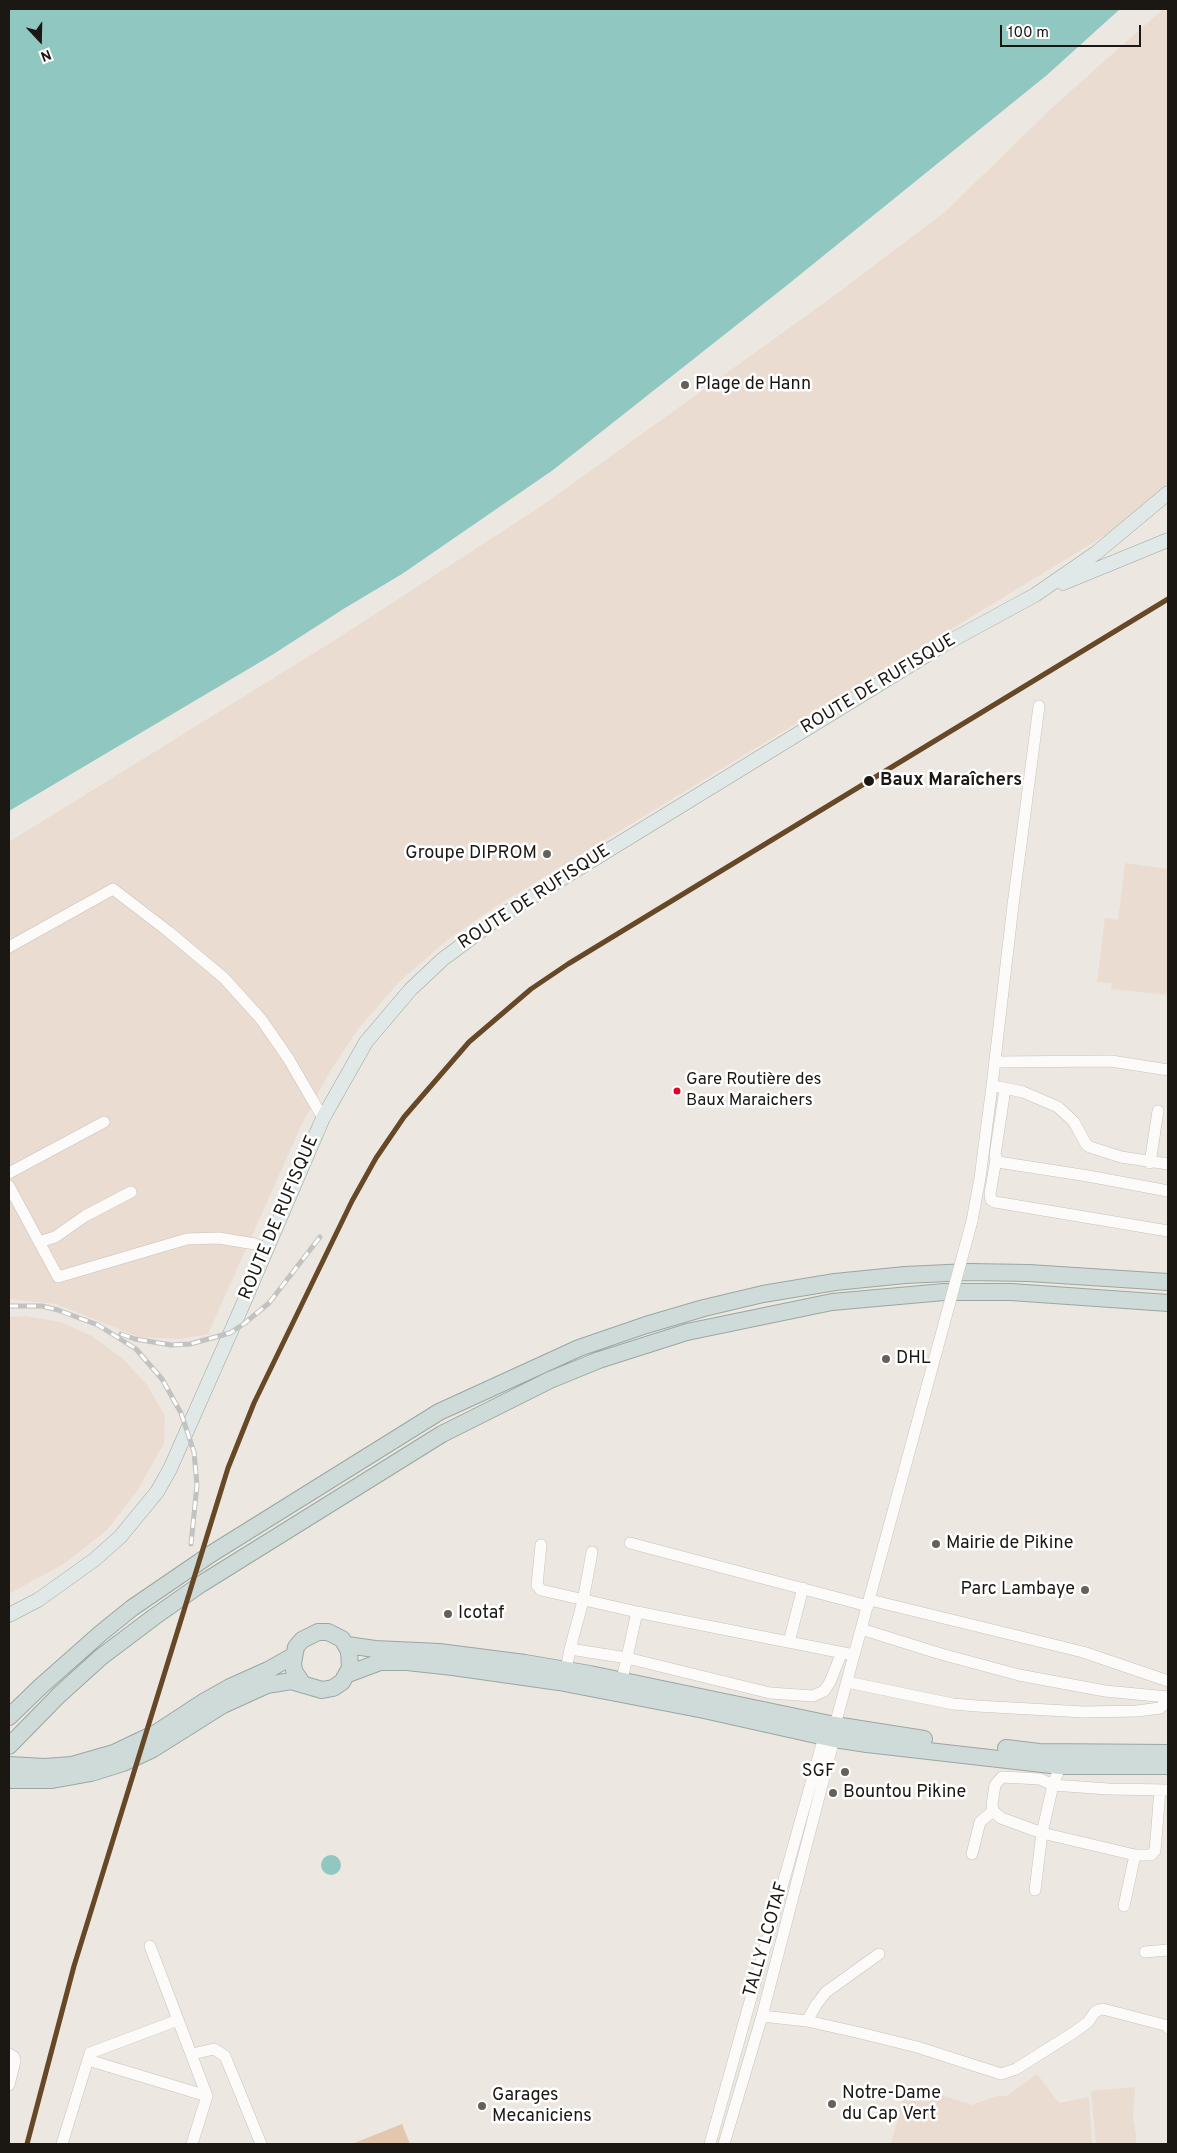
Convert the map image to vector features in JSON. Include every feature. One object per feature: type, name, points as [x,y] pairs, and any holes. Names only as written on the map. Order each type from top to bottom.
[{"type":"highway","points":[[9,1717],[40,1686],[101,1633],[211,1554],[439,1412],[579,1348],[680,1315],[788,1290],[834,1282],[905,1275],[969,1272],[1029,1273],[1168,1282]]},
{"type":"highway","points":[[10,1745],[59,1695],[101,1657],[201,1584],[400,1459],[485,1411],[550,1380],[599,1360],[687,1332],[832,1302],[944,1292],[1011,1292],[1168,1303]]},
{"type":"highway","points":[[9,1780],[52,1780],[112,1760],[154,1741],[252,1691],[278,1682],[302,1683],[322,1690],[333,1688],[342,1682],[348,1674],[351,1656],[347,1646],[335,1635],[318,1632],[302,1640],[296,1647],[293,1656],[294,1671],[302,1683]]},
{"type":"highway","points":[[347,1646],[439,1652],[622,1680],[831,1734],[1039,1752],[1168,1752]]},
{"type":"highway","points":[[154,1741],[222,1691],[268,1670],[293,1656]]},
{"type":"highway","points":[[348,1674],[369,1665],[391,1661],[498,1672],[831,1734],[1060,1766],[1168,1766]]},
{"type":"highway","points":[[9,1765],[45,1767],[112,1760]]},
{"type":"main road","name":"ROUTE DE RUFISQUE","points":[[9,1615],[38,1600],[94,1560],[120,1537],[157,1492],[170,1469],[323,1118],[366,1042],[411,989],[462,943],[501,916],[934,650],[1035,595],[1096,553],[1168,493]]},
{"type":"main road","name":"ROUTE DE RUFISQUE","points":[[1035,595],[1168,540]]},
{"type":"street","points":[[831,1734],[869,1603],[972,1221],[980,1178],[992,1086],[1039,706]]},
{"type":"street","points":[[9,946],[113,889],[224,978],[261,1019],[278,1042],[323,1118]]},
{"type":"street","points":[[995,1062],[1111,1061],[1168,1070]]},
{"type":"street","points":[[992,1086],[1023,1092],[1058,1107],[1074,1122],[1086,1144],[1090,1147],[1121,1157],[1150,1163],[1168,1164]]},
{"type":"street","points":[[1005,1089],[990,1194],[992,1200],[1168,1231]]},
{"type":"street","points":[[1150,1163],[1158,1111]]},
{"type":"street","points":[[9,1173],[104,1122]]},
{"type":"street","points":[[996,1159],[1002,1163],[1168,1191]]},
{"type":"street","points":[[9,1186],[58,1278],[187,1240],[219,1238],[255,1244],[266,1249]]},
{"type":"street","points":[[39,1242],[54,1237],[85,1216],[131,1192]]},
{"type":"street","points":[[630,1543],[803,1588],[1083,1652],[1168,1681]]},
{"type":"street","points":[[541,1545],[538,1588],[583,1601],[854,1654]]},
{"type":"street","points":[[566,1670],[583,1601],[592,1552]]},
{"type":"street","points":[[789,1642],[803,1588]]},
{"type":"street","points":[[622,1680],[637,1612]]},
{"type":"street","points":[[861,1630],[1019,1675],[1104,1691],[1168,1697]]},
{"type":"street","points":[[570,1649],[627,1658],[770,1693],[813,1696],[824,1691],[830,1682],[842,1652]]},
{"type":"street","points":[[847,1682],[953,1704],[977,1706],[1084,1712],[1166,1706]]},
{"type":"street","name":"TALLY LCOTAF","points":[[724,2144],[762,2016],[831,1734]]},
{"type":"street","name":"TALLY LCOTAF","points":[[710,2144],[831,1734]]},
{"type":"street","points":[[1035,1890],[1042,1833],[1053,1784],[1060,1766]]},
{"type":"street","points":[[1002,1777],[1040,1779],[1053,1784],[1108,1789],[1164,1790],[1155,1852],[1151,1855],[1135,1855],[1042,1833],[1001,1818],[993,1811],[992,1805],[995,1785],[1002,1777]]},
{"type":"street","points":[[972,1854],[980,1822],[993,1811]]},
{"type":"street","points":[[1124,1906],[1135,1855]]},
{"type":"street","points":[[150,1946],[207,2096],[192,2144]]},
{"type":"street","points":[[1145,1952],[1168,1950]]},
{"type":"street","points":[[807,2021],[826,1992],[879,1954]]},
{"type":"street","points":[[762,2016],[807,2021],[917,2047],[1001,2074],[1016,2070],[1073,2033],[1088,2022],[1095,2012],[1099,2010],[1103,2009],[1168,2026],[1168,2028]]},
{"type":"street","points":[[62,2144],[90,2053],[178,2020]]},
{"type":"street","points":[[192,2054],[214,2049],[225,2056],[262,2144]]},
{"type":"street","points":[[9,2054],[14,2057],[15,2061],[9,2085]]},
{"type":"street","points":[[88,2060],[207,2096]]},
{"type":"shaded area","points":[[1163,9],[1168,9],[1168,497],[493,908],[446,941],[399,982],[358,1029],[330,1071],[301,1126],[208,1334],[181,1339],[139,1337],[56,1304],[9,1299],[9,842],[335,640],[540,507],[827,301],[945,212],[1055,105]]},
{"type":"shaded area","points":[[1125,863],[1168,869],[1168,995],[1111,989],[1112,983],[1097,982],[1105,918],[1118,920]]},
{"type":"shaded area","points":[[26,1316],[60,1322],[92,1336],[123,1359],[147,1385],[165,1416],[164,1443],[137,1491],[107,1530],[65,1563],[9,1594],[9,1317]]},
{"type":"shaded area","points":[[1037,2074],[1059,2103],[1089,2097],[1092,2144],[891,2144],[907,2084],[972,2105],[997,2096],[1007,2096]]},
{"type":"shaded area","points":[[1135,2087],[1133,2118],[1136,2144],[1096,2144],[1091,2091]]},
{"type":"shaded area","points":[[402,2124],[410,2144],[352,2144]]},
{"type":"water","points":[[9,9],[1120,9],[1047,75],[786,286],[553,470],[402,574],[272,655],[9,811]]},
{"type":"water","points":[[331,1855],[338,1858],[341,1865],[338,1872],[331,1875],[324,1872],[321,1865],[324,1858]]},
{"type":"railway","points":[[121,1334],[135,1339],[171,1345],[190,1344],[230,1333],[269,1303],[320,1237]]},
{"type":"railway","points":[[9,1306],[42,1306],[98,1325],[136,1349],[162,1379],[181,1413],[194,1452],[197,1485],[191,1544]]},
{"type":"transit line","points":[[27,2144],[74,1966],[228,1468],[254,1403],[352,1201],[376,1158],[404,1117],[469,1042],[531,989],[568,964],[1168,599]]},
{"type":"place","name":"Plage de Hann","points":[[685,385]]},
{"type":"place","name":"Baux Maraîchers","points":[[869,781]]},
{"type":"place","name":"Groupe DIPROM","points":[[547,854]]},
{"type":"place","name":"Gare Routière des Baux Maraichers","points":[[677,1091]]},
{"type":"place","name":"DHL","points":[[886,1359]]},
{"type":"place","name":"Mairie de Pikine","points":[[936,1544]]},
{"type":"place","name":"Parc Lambaye","points":[[1085,1590]]},
{"type":"place","name":"Icotaf","points":[[448,1614]]},
{"type":"place","name":"SGF","points":[[845,1772]]},
{"type":"place","name":"Bountou Pikine","points":[[833,1793]]},
{"type":"place","name":"Notre-Dame du Cap Vert","points":[[832,2104]]},
{"type":"place","name":"Garages Mecaniciens","points":[[482,2106]]}]
